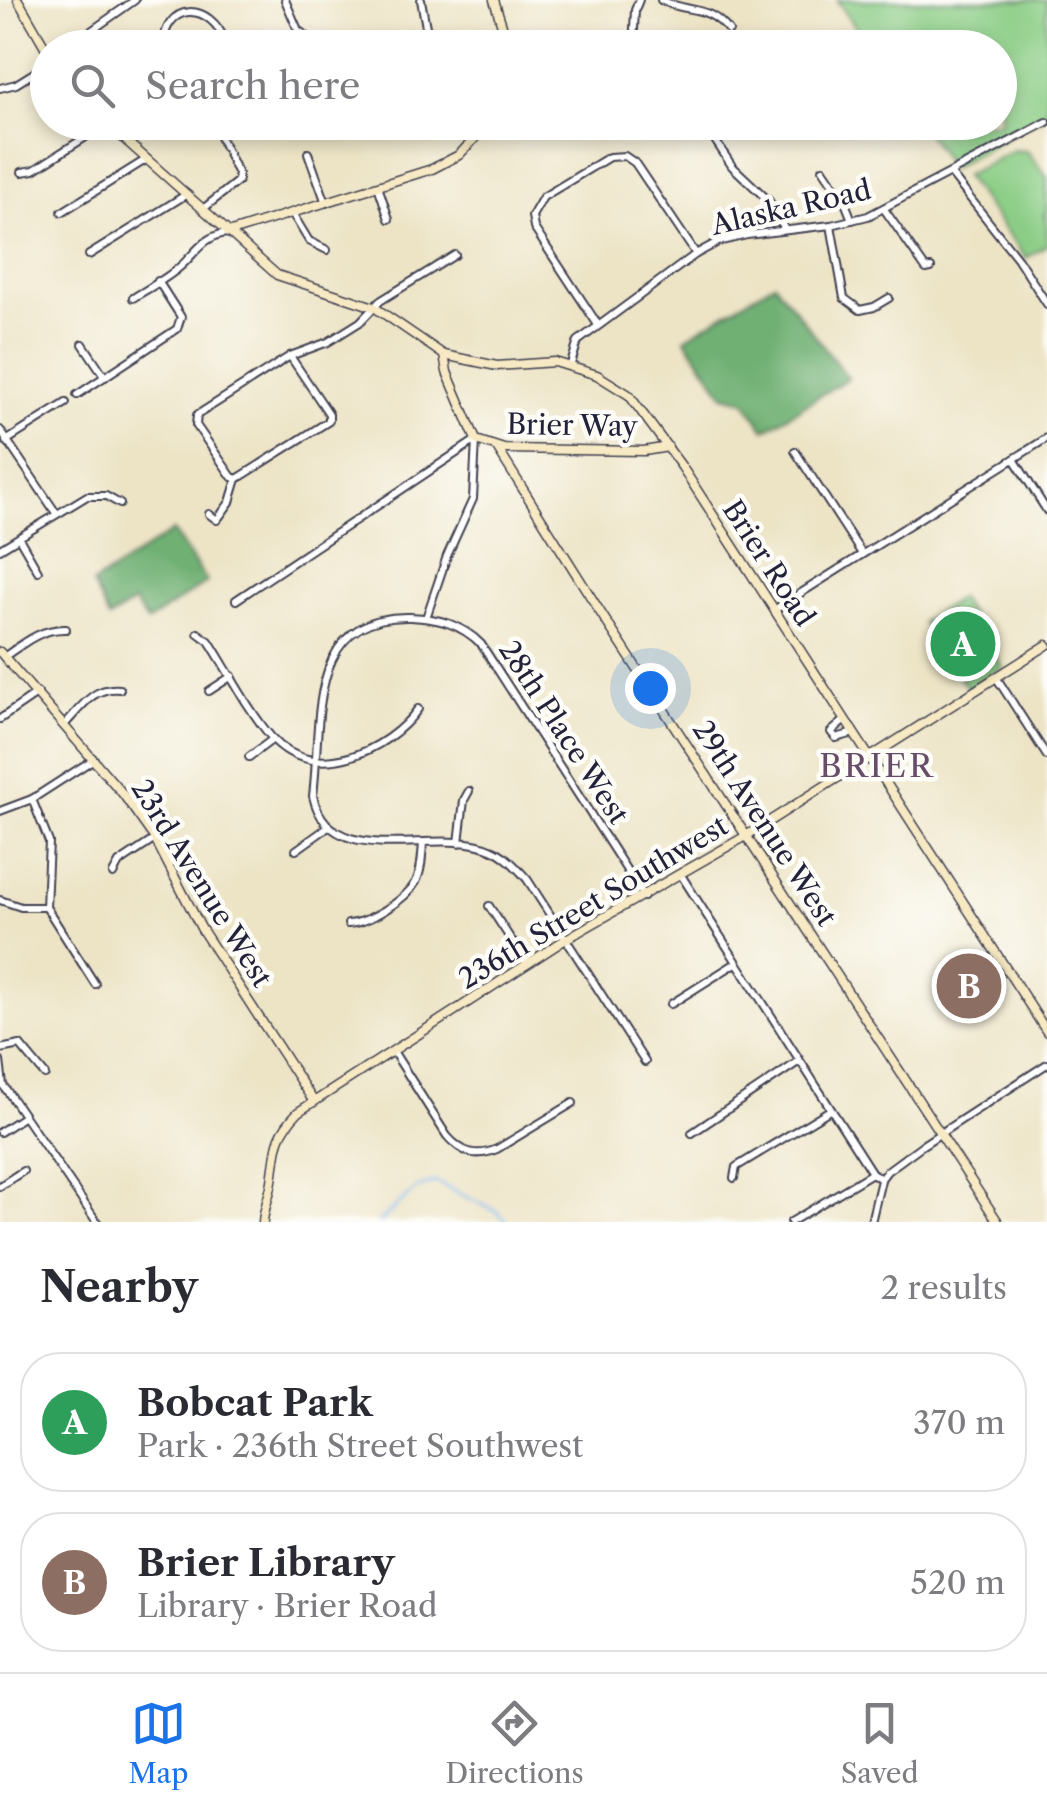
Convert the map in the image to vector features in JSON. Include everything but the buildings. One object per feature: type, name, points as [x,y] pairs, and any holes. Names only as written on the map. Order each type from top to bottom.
[{"type":"street","points":[[18,0],[35,30]]},
{"type":"street","points":[[92,30],[134,0]]},
{"type":"street","points":[[285,0],[298,30]]},
{"type":"street","points":[[421,0],[426,28]]},
{"type":"street","points":[[494,0],[503,30]]},
{"type":"street","points":[[634,30],[639,0]]},
{"type":"street","points":[[661,0],[677,7],[702,9],[728,30]]},
{"type":"street","points":[[168,30],[177,17],[193,11],[204,13],[220,24],[222,30]]},
{"type":"street","points":[[0,88],[30,75]]},
{"type":"street","name":"Alaska Road","points":[[1017,138],[1047,122]]},
{"type":"street","points":[[22,172],[34,170],[83,140]]},
{"type":"street","name":"Brier Road","points":[[125,140],[277,275],[374,307],[444,355],[497,366],[545,361],[571,364],[629,395],[668,447],[841,723],[868,756],[1047,1032]]},
{"type":"street","points":[[203,209],[234,186],[238,174],[221,140]]},
{"type":"street","points":[[133,298],[183,264],[197,247],[217,234],[432,169],[459,155],[473,140]]},
{"type":"street","points":[[715,140],[732,166],[769,200],[785,230]]},
{"type":"street","name":"Alaska Road","points":[[571,364],[578,341],[696,254],[740,236],[831,225],[884,209],[1014,140]]},
{"type":"street","points":[[308,153],[326,202]]},
{"type":"street","points":[[598,325],[534,228],[532,216],[543,197],[609,156],[624,156],[635,163],[696,254]]},
{"type":"street","points":[[62,212],[147,159]]},
{"type":"street","points":[[823,169],[852,220]]},
{"type":"street","points":[[951,174],[1047,304]]},
{"type":"street","points":[[378,186],[388,218]]},
{"type":"street","points":[[90,255],[187,194]]},
{"type":"street","points":[[884,209],[926,269],[931,268]]},
{"type":"street","points":[[292,213],[309,241],[326,250]]},
{"type":"street","points":[[831,225],[844,298],[860,310],[890,298]]},
{"type":"street","points":[[236,479],[196,420],[197,415],[290,356],[328,342],[455,255]]},
{"type":"street","points":[[77,395],[177,329],[180,317],[158,282]]},
{"type":"street","points":[[83,344],[105,377]]},
{"type":"street","points":[[444,355],[447,372],[476,440],[473,500],[440,572],[426,618],[379,620],[348,636],[334,652],[324,675],[314,796],[317,812],[327,828],[352,840],[459,843],[490,848],[513,864],[527,879],[644,1062]]},
{"type":"street","points":[[209,514],[217,520],[230,502],[236,479],[329,421],[329,414],[290,356]]},
{"type":"street","points":[[6,441],[66,403]]},
{"type":"street","points":[[0,430],[56,513]]},
{"type":"street","points":[[772,610],[1047,438]]},
{"type":"street","points":[[236,600],[476,440]]},
{"type":"street","name":"Brier Way","points":[[476,440],[497,448],[644,451],[668,447]]},
{"type":"street","name":"29th Avenue West","points":[[497,448],[998,1222]]},
{"type":"street","points":[[795,451],[862,554]]},
{"type":"street","points":[[1014,460],[1047,511]]},
{"type":"street","points":[[0,549],[87,496],[106,496],[120,504]]},
{"type":"street","points":[[18,538],[38,571]]},
{"type":"street","name":"28th Place West","points":[[426,618],[460,627],[481,644],[644,897]]},
{"type":"street","points":[[2,654],[48,630],[66,629]]},
{"type":"street","points":[[198,633],[209,641],[272,738],[290,753],[317,760],[347,760],[366,752],[412,719],[418,709]]},
{"type":"street","name":"236th Street Southwest","points":[[263,1222],[280,1134],[298,1112],[566,939],[746,836],[1047,645]]},
{"type":"street","name":"23rd Avenue West","points":[[2,654],[95,758],[155,840],[201,928],[314,1102]]},
{"type":"street","points":[[208,692],[232,676]]},
{"type":"street","points":[[996,677],[1047,756]]},
{"type":"street","points":[[65,724],[90,696],[102,689],[120,688]]},
{"type":"street","points":[[0,719],[38,694]]},
{"type":"street","points":[[841,723],[832,732],[836,738],[849,735]]},
{"type":"street","points":[[249,757],[272,738]]},
{"type":"street","points":[[1,808],[32,800],[95,758]]},
{"type":"street","points":[[459,843],[464,800],[469,791]]},
{"type":"street","points":[[32,800],[49,842],[46,907],[95,984]]},
{"type":"street","points":[[296,850],[327,828]]},
{"type":"street","points":[[113,874],[119,863],[155,840]]},
{"type":"street","points":[[348,924],[360,923],[406,893],[416,881],[423,842]]},
{"type":"street","points":[[681,875],[798,1062],[872,1174],[881,1179]]},
{"type":"street","points":[[0,900],[20,907],[46,907]]},
{"type":"street","points":[[489,906],[527,964]]},
{"type":"street","points":[[671,1004],[736,963]]},
{"type":"street","points":[[0,1048],[20,1045],[45,1075]]},
{"type":"street","points":[[392,1051],[448,1136],[458,1149],[468,1153],[484,1154],[497,1149],[572,1103]]},
{"type":"street","points":[[0,1061],[2,1086],[97,1222]]},
{"type":"street","points":[[692,1133],[798,1062]]},
{"type":"street","points":[[870,1222],[881,1179],[904,1158],[1047,1064]]},
{"type":"street","points":[[734,1178],[736,1167],[830,1110]]},
{"type":"street","points":[[0,1132],[23,1117]]},
{"type":"street","points":[[0,1186],[24,1170]]},
{"type":"street","points":[[791,1222],[872,1174]]},
{"type":"green space","points":[[837,0],[1047,0],[1047,114],[1017,131],[1017,30],[857,30]]},
{"type":"green space","points":[[932,140],[1001,140],[951,168]]},
{"type":"green space","points":[[1014,150],[1027,151],[1047,177],[1047,245],[1026,258],[964,176]]},
{"type":"green space","points":[[774,283],[848,378],[765,430],[744,400],[724,395],[685,338]]},
{"type":"green space","points":[[173,531],[207,582],[147,622],[134,602],[109,619],[93,584]]},
{"type":"green space","points":[[959,598],[1003,667],[968,689],[922,622]]},
{"type":"waterway","points":[[379,1222],[417,1188],[435,1182],[496,1211],[508,1222]]},
{"type":"place","name":"Bobcat Park","points":[[963,644]]},
{"type":"place","name":"Brier Library","points":[[969,986]]},
{"type":"district","name":"BRIER","points":[[877,765]]}]
